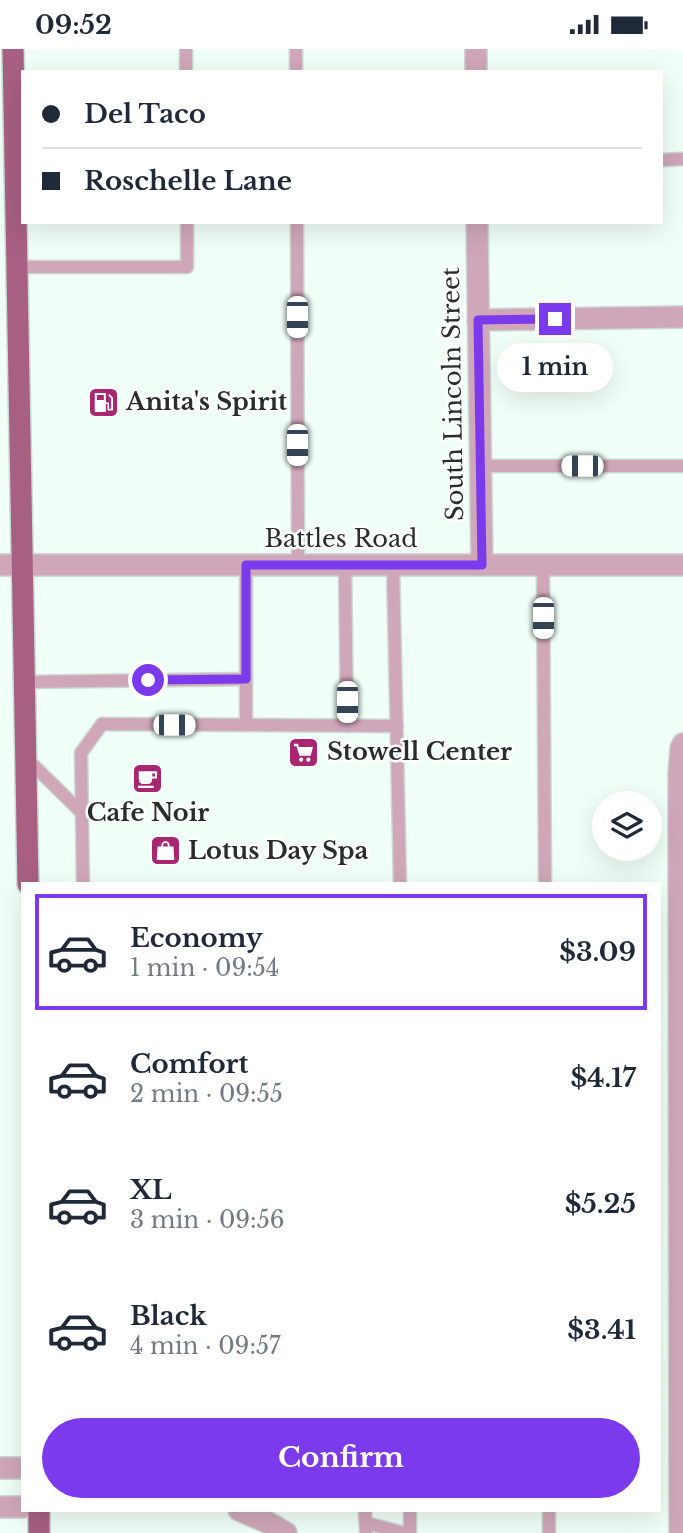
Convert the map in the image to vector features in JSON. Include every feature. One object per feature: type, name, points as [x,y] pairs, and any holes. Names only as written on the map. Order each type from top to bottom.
[{"type":"main road","points":[[13,49],[19,155],[17,267],[28,882]]},
{"type":"main road","points":[[39,1512],[39,1533]]},
{"type":"street","points":[[476,49],[476,70]]},
{"type":"street","name":"South Lincoln Street","points":[[477,224],[482,565]]},
{"type":"street","points":[[478,320],[683,317]]},
{"type":"street","name":"Battles Road","points":[[0,565],[683,565]]},
{"type":"street","points":[[680,1533],[679,773],[683,744]]},
{"type":"street","points":[[0,1468],[21,1468]]},
{"type":"street","points":[[0,1507],[21,1507]]},
{"type":"street","points":[[253,1513],[286,1533]]},
{"type":"lane","points":[[186,49],[186,70]]},
{"type":"lane","points":[[296,49],[296,70]]},
{"type":"lane","points":[[663,160],[683,159]]},
{"type":"lane","points":[[17,267],[187,267],[187,224]]},
{"type":"lane","points":[[296,224],[298,565]]},
{"type":"lane","points":[[480,466],[683,465]]},
{"type":"lane","points":[[246,565],[246,725]]},
{"type":"lane","points":[[345,565],[347,726]]},
{"type":"lane","points":[[393,565],[400,882]]},
{"type":"lane","points":[[543,565],[545,882]]},
{"type":"lane","points":[[24,682],[246,679]]},
{"type":"lane","points":[[83,882],[81,753],[102,724],[397,726]]},
{"type":"lane","points":[[25,757],[82,813]]},
{"type":"lane","points":[[410,1512],[410,1533]]},
{"type":"lane","points":[[549,1512],[549,1533]]},
{"type":"lane","points":[[366,1522],[404,1533]]},
{"type":"place","name":"Anita's Spirit","points":[[103,402]]},
{"type":"place","name":"Stowell Center","points":[[304,752]]},
{"type":"place","name":"Cafe Noir","points":[[148,779]]},
{"type":"place","name":"Lotus Day Spa","points":[[165,851]]},
{"type":"route","points":[[148,680],[246,679],[246,565],[482,565],[478,320],[555,319]]}]
